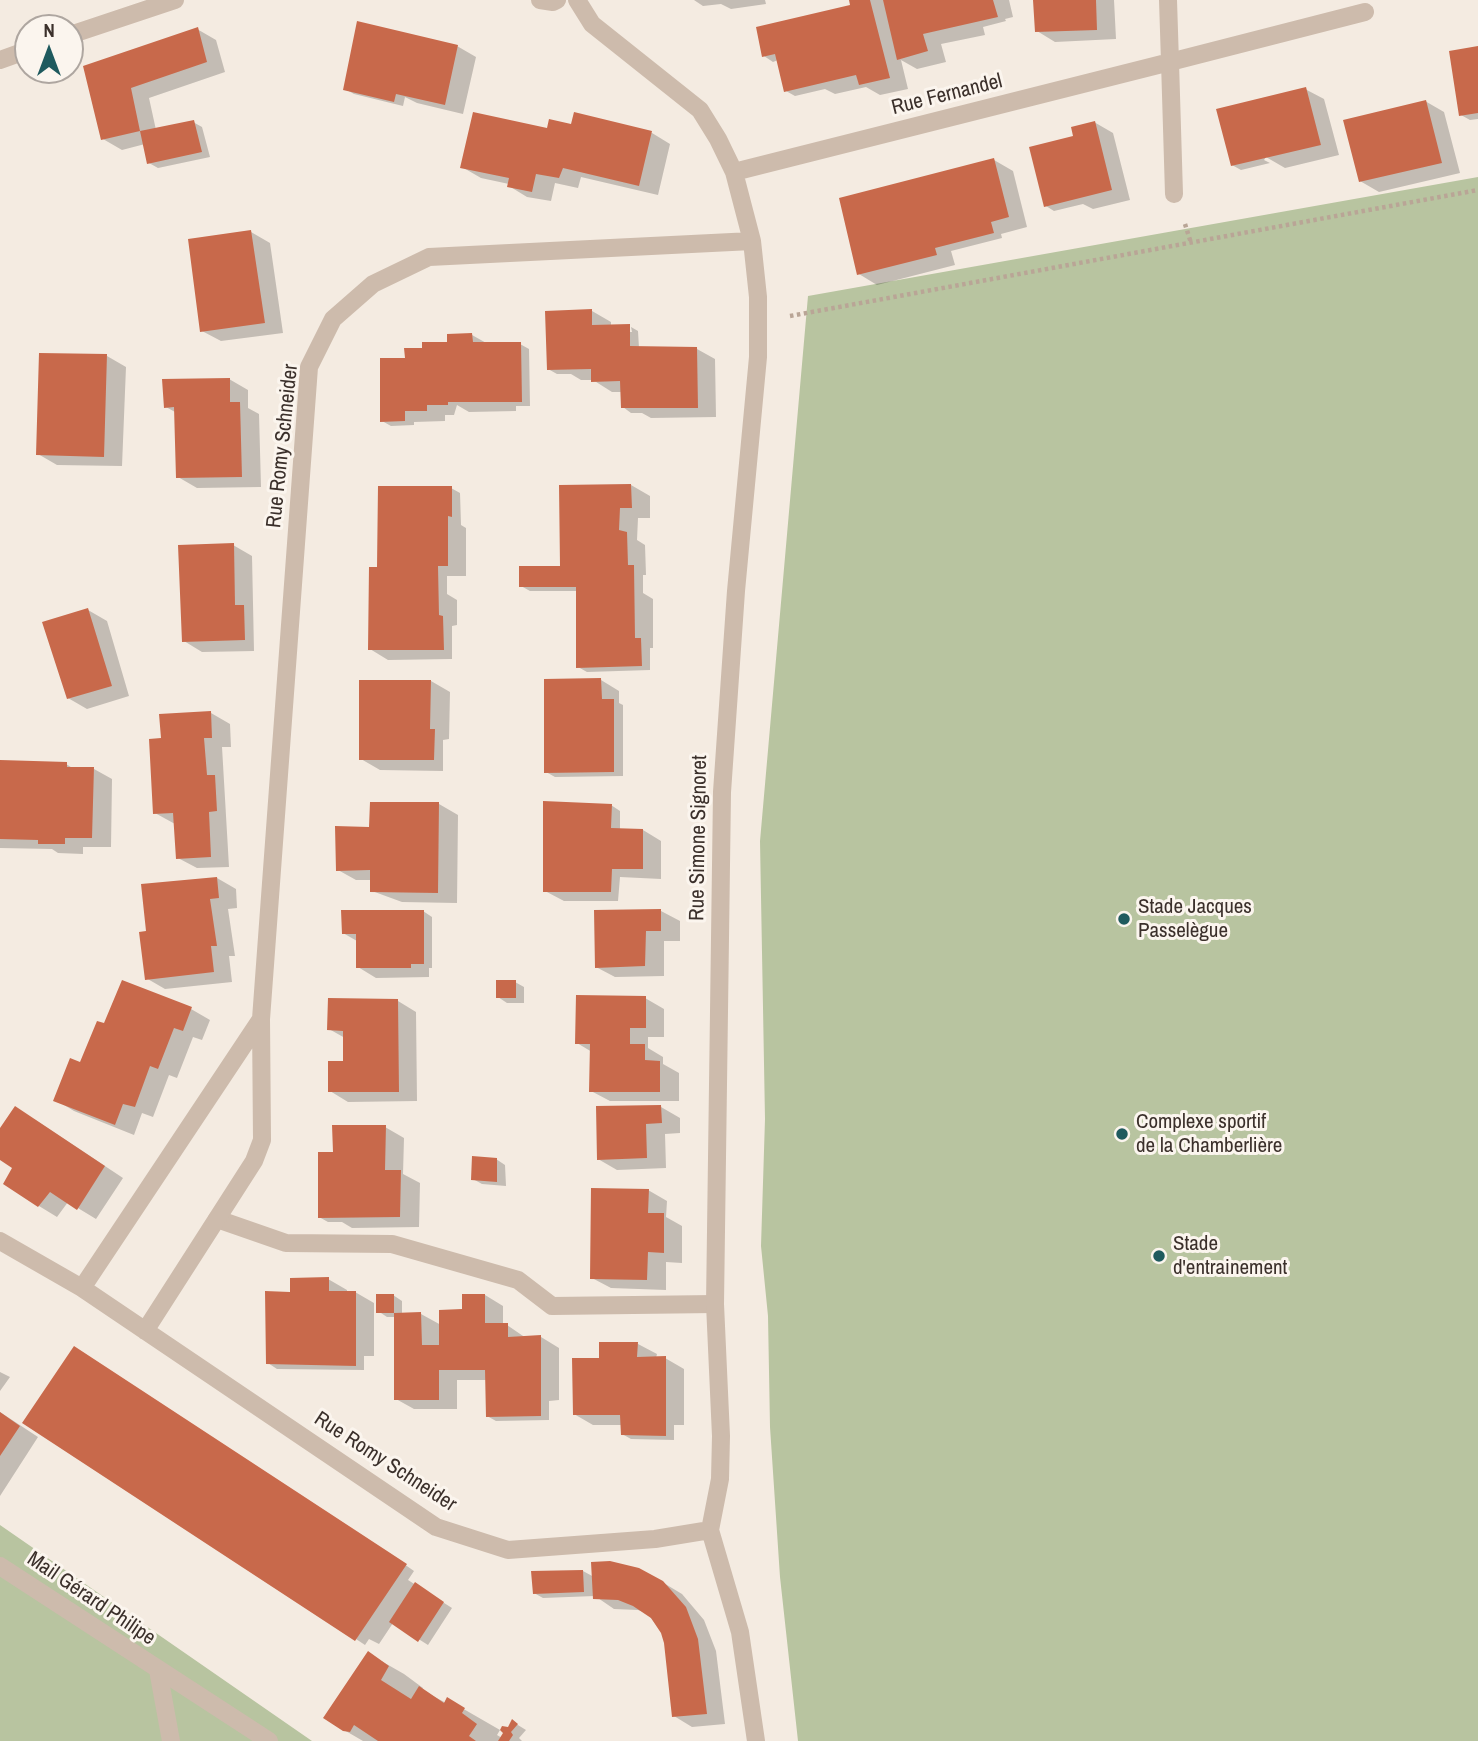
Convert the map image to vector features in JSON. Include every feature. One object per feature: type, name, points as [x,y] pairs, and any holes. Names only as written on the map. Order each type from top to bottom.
[{"type":"street","points":[[84,30],[175,0]]},
{"type":"street","points":[[540,0],[556,0]]},
{"type":"street","name":"Rue Simone Signoret","points":[[576,0],[592,24],[700,110],[718,139],[734,172],[752,241],[758,297],[758,357],[729,673],[722,792],[715,1304],[721,1436],[720,1479],[710,1530],[740,1632],[756,1741]]},
{"type":"street","points":[[1167,0],[1174,194]]},
{"type":"street","name":"Rue Fernandel","points":[[734,172],[1365,12]]},
{"type":"street","name":"Rue Romy Schneider","points":[[145,1331],[254,1161],[262,1140],[261,1019],[309,367],[333,319],[373,284],[429,257],[752,241]]},
{"type":"street","name":"Rue Romy Schneider","points":[[261,1019],[82,1289],[436,1527],[508,1550],[656,1539],[710,1530]]},
{"type":"street","points":[[217,1219],[286,1243],[392,1244],[518,1280],[552,1307],[715,1304]]},
{"type":"street","points":[[0,1241],[82,1289]]},
{"type":"street","name":"Mail Gérard Philipe","points":[[0,1566],[269,1741]]},
{"type":"street","name":"Mail Gérard Philipe","points":[[158,1670],[171,1741]]},
{"type":"path","points":[[758,322],[1478,190]]},
{"type":"green space","name":"Complexe sportif de la Chamberlière","points":[[1478,177],[1478,1741],[798,1741],[780,1577],[770,1427],[768,1316],[761,1246],[765,1119],[760,841],[808,296]]},
{"type":"green space","points":[[0,1525],[312,1741],[0,1741]]},
{"type":"building","points":[[849,0],[870,0],[890,78],[859,85],[856,75],[784,92],[775,54],[762,57],[756,27],[850,5]]},
{"type":"building","points":[[883,0],[993,0],[998,17],[923,34],[928,51],[897,60]]},
{"type":"building","points":[[1033,0],[1096,0],[1097,30],[1035,32]]},
{"type":"building","points":[[357,21],[458,45],[445,105],[396,94],[394,102],[343,90]]},
{"type":"building","points":[[198,27],[207,62],[131,88],[140,131],[101,140],[84,66]]},
{"type":"building","points":[[1478,46],[1478,113],[1459,116],[1449,51]]},
{"type":"building","points":[[1306,87],[1321,145],[1231,166],[1216,109]]},
{"type":"building","points":[[1426,100],[1442,163],[1359,182],[1343,120]]},
{"type":"building","points":[[473,112],[547,128],[549,119],[571,124],[574,112],[652,131],[639,186],[563,168],[559,178],[536,174],[532,192],[507,187],[509,178],[460,168]]},
{"type":"building","points":[[194,120],[202,152],[147,164],[140,131]]},
{"type":"building","points":[[1095,121],[1112,190],[1044,207],[1029,147],[1073,136],[1071,127]]},
{"type":"building","points":[[994,158],[1009,217],[991,222],[994,233],[935,248],[937,255],[857,275],[839,198]]},
{"type":"building","points":[[251,230],[265,323],[200,332],[188,239]]},
{"type":"building","points":[[592,309],[592,325],[630,324],[630,346],[697,347],[698,408],[621,408],[620,381],[591,382],[591,369],[547,370],[545,311]]},
{"type":"building","points":[[472,333],[473,342],[521,342],[522,402],[448,402],[448,405],[427,405],[427,411],[405,411],[405,421],[380,422],[380,358],[405,358],[404,348],[422,348],[422,342],[447,342],[447,334]]},
{"type":"building","points":[[39,353],[107,354],[104,457],[36,455]]},
{"type":"building","points":[[230,378],[230,402],[240,402],[242,477],[176,478],[174,407],[164,408],[162,379]]},
{"type":"building","points":[[631,484],[632,508],[620,508],[619,530],[627,532],[628,565],[634,565],[635,638],[641,638],[642,666],[576,668],[576,587],[519,587],[519,566],[560,566],[559,485]]},
{"type":"building","points":[[378,486],[452,486],[452,517],[448,516],[448,566],[438,566],[439,615],[443,616],[444,650],[368,650],[369,567],[377,567]]},
{"type":"building","points":[[234,543],[235,605],[244,605],[245,640],[182,642],[178,545]]},
{"type":"building","points":[[88,608],[112,686],[67,699],[42,622]]},
{"type":"building","points":[[601,678],[602,699],[614,699],[614,772],[544,773],[544,679]]},
{"type":"building","points":[[359,680],[431,680],[430,729],[435,729],[434,760],[359,760]]},
{"type":"building","points":[[211,711],[212,738],[204,738],[207,775],[215,775],[217,811],[209,812],[211,857],[176,859],[173,813],[153,814],[149,739],[161,738],[159,714]]},
{"type":"building","points":[[0,760],[67,762],[67,767],[94,767],[92,838],[65,838],[65,844],[0,839]]},
{"type":"building","points":[[543,801],[612,804],[611,828],[643,829],[643,869],[612,869],[611,892],[543,892]]},
{"type":"building","points":[[370,802],[439,802],[438,893],[370,892],[370,870],[336,871],[335,826],[369,827]]},
{"type":"building","points":[[217,877],[219,898],[210,899],[217,946],[211,946],[214,972],[145,980],[139,932],[146,931],[141,884]]},
{"type":"building","points":[[661,909],[661,931],[646,931],[645,966],[595,968],[594,910]]},
{"type":"building","points":[[341,910],[424,910],[424,964],[411,964],[411,968],[356,968],[356,934],[342,934]]},
{"type":"building","points":[[122,980],[192,1007],[183,1031],[174,1028],[158,1069],[150,1066],[135,1107],[123,1104],[115,1125],[53,1101],[70,1058],[80,1062],[97,1021],[104,1023]]},
{"type":"building","points":[[496,980],[516,980],[516,998],[496,998]]},
{"type":"building","points":[[576,995],[646,996],[646,1028],[630,1028],[630,1044],[645,1044],[645,1060],[660,1061],[660,1092],[589,1092],[590,1044],[575,1044]]},
{"type":"building","points":[[328,998],[398,999],[399,1092],[328,1092],[328,1061],[343,1061],[343,1031],[327,1030]]},
{"type":"building","points":[[661,1105],[662,1123],[646,1124],[647,1158],[597,1160],[596,1106]]},
{"type":"building","points":[[15,1106],[105,1166],[77,1210],[50,1192],[38,1207],[3,1184],[12,1168],[0,1160],[0,1128]]},
{"type":"building","points":[[332,1125],[386,1125],[385,1170],[401,1170],[400,1217],[318,1218],[318,1152],[333,1152]]},
{"type":"building","points":[[472,1156],[497,1158],[497,1182],[471,1180]]},
{"type":"building","points":[[591,1188],[649,1189],[648,1213],[664,1213],[664,1253],[648,1252],[647,1280],[590,1279]]},
{"type":"building","points":[[329,1277],[329,1291],[356,1291],[356,1366],[266,1364],[265,1291],[290,1292],[290,1278]]},
{"type":"building","points":[[376,1294],[394,1294],[394,1313],[376,1313]]},
{"type":"building","points":[[462,1294],[485,1294],[485,1323],[508,1323],[508,1337],[541,1335],[541,1416],[486,1417],[485,1370],[439,1370],[439,1400],[394,1400],[394,1313],[421,1312],[422,1345],[439,1345],[439,1310],[462,1309]]},
{"type":"building","points":[[599,1342],[638,1342],[637,1357],[666,1356],[666,1436],[621,1435],[620,1415],[573,1415],[572,1358],[599,1358]]},
{"type":"building","points":[[74,1346],[407,1564],[355,1641],[22,1423]]},
{"type":"building","points":[[0,1412],[20,1426],[0,1456]]},
{"type":"building","points":[[610,1561],[639,1568],[663,1581],[686,1607],[698,1639],[707,1714],[672,1717],[664,1643],[651,1618],[618,1600],[593,1599],[591,1562]]},
{"type":"building","points":[[583,1570],[584,1592],[533,1594],[531,1571]]},
{"type":"building","points":[[415,1582],[444,1602],[418,1642],[389,1622]]},
{"type":"building","points":[[368,1651],[389,1666],[381,1680],[411,1699],[419,1686],[444,1703],[447,1697],[465,1708],[462,1713],[477,1724],[469,1736],[476,1741],[378,1741],[354,1725],[350,1732],[343,1731],[323,1718]]},
{"type":"building","points":[[512,1719],[518,1724],[511,1732],[513,1735],[509,1741],[498,1741],[503,1733],[500,1730],[502,1726],[508,1727]]},
{"type":"place","name":"Stade Jacques Passelègue","points":[[1124,919]]},
{"type":"place","name":"Complexe sportif de la Chamberlière","points":[[1122,1134]]},
{"type":"place","name":"Stade d'entrainement","points":[[1159,1256]]}]
